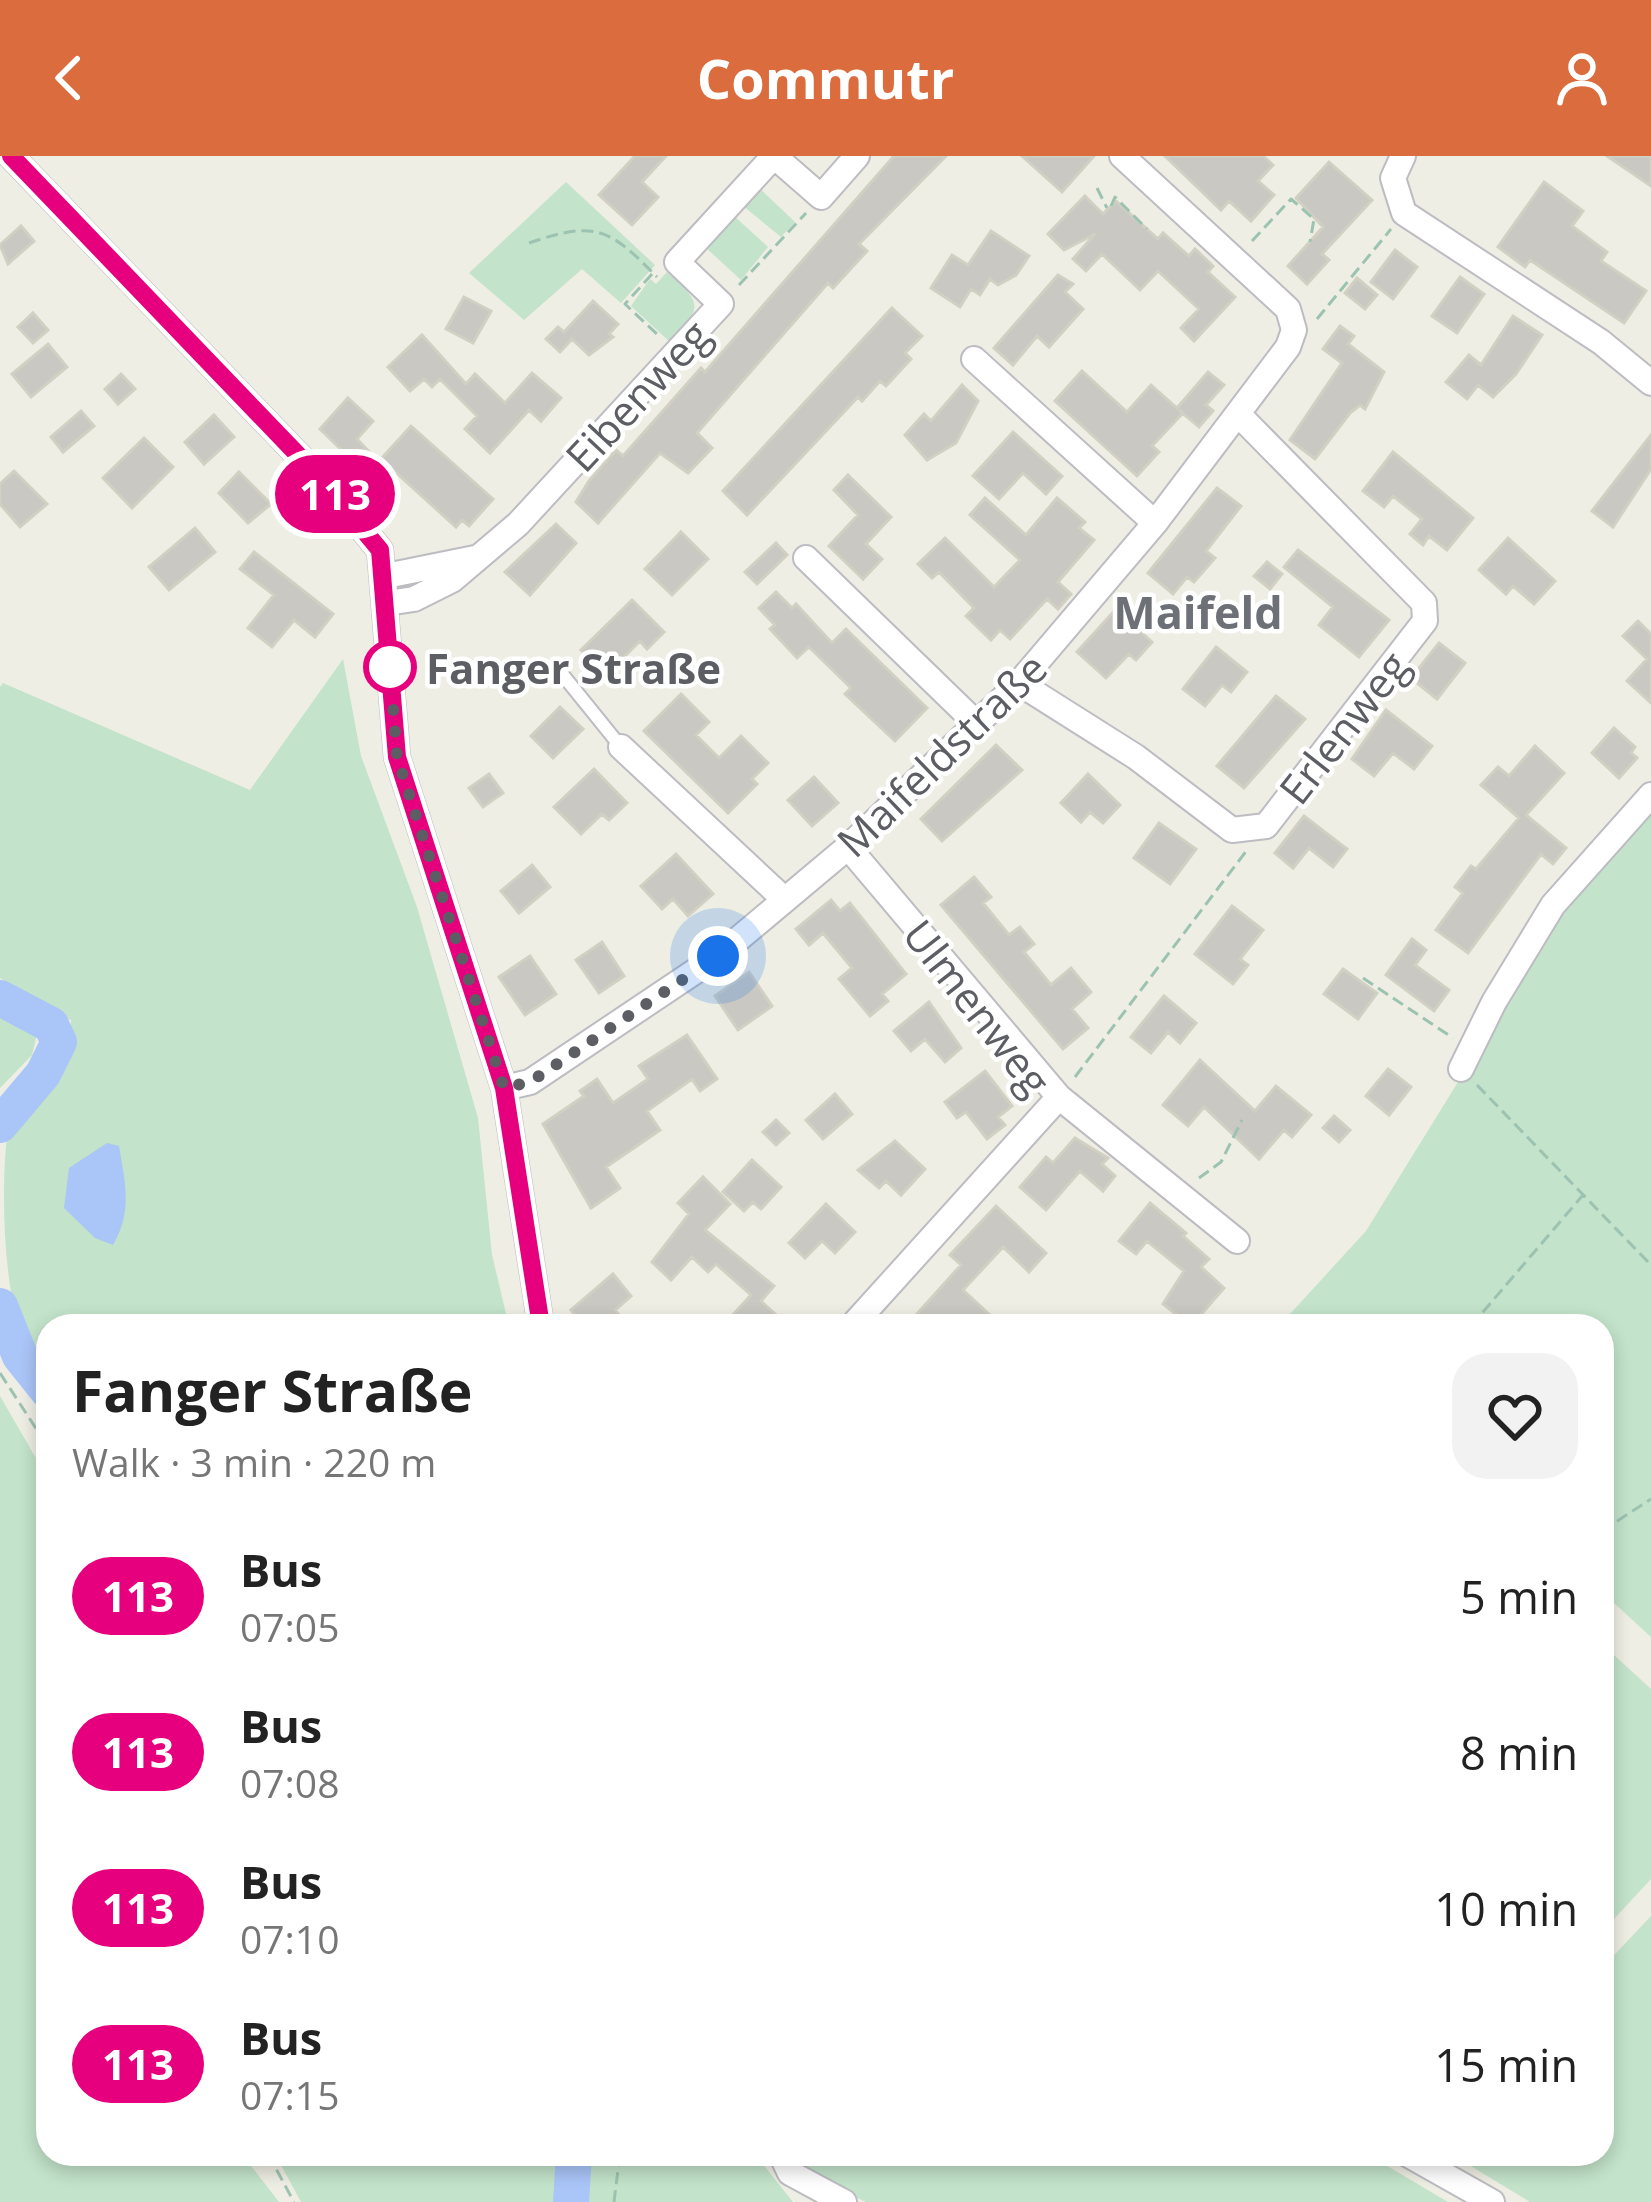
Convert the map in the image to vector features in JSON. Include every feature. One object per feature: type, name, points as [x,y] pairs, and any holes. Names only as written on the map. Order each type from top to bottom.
[{"type":"street","points":[[11,156],[364,524],[380,550],[386,576],[397,757],[504,1088],[539,1314]]},
{"type":"street","name":"Eibenweg","points":[[387,603],[414,599],[452,580],[518,524],[721,304],[677,262],[774,156],[821,197]]},
{"type":"street","points":[[821,197],[857,156]]},
{"type":"street","points":[[1122,156],[1288,309],[1294,330]]},
{"type":"street","points":[[1402,156],[1393,178],[1404,213],[1601,342],[1651,383]]},
{"type":"street","name":"Maifeldstraße","points":[[504,1088],[530,1082],[718,956],[848,847],[1019,683],[1155,523],[1288,347],[1294,330]]},
{"type":"street","points":[[974,359],[1155,523]]},
{"type":"street","name":"Erlenweg","points":[[1019,683],[1136,757],[1232,830],[1266,826],[1425,621],[1424,603],[1238,413]]},
{"type":"street","name":"Eibenweg","points":[[386,576],[475,558]]},
{"type":"street","points":[[806,558],[976,723]]},
{"type":"street","points":[[621,747],[785,900]]},
{"type":"street","points":[[1465,1059],[1553,905],[1651,795]]},
{"type":"street","name":"Ulmenweg","points":[[848,847],[1059,1097],[866,1314]]},
{"type":"street","points":[[1059,1097],[1237,1241]]},
{"type":"street","points":[[787,2166],[790,2173],[844,2202]]},
{"type":"street","points":[[1428,2166],[1492,2202]]},
{"type":"lane","points":[[558,669],[621,747]]},
{"type":"path","points":[[1097,188],[1109,206]]},
{"type":"path","points":[[721,304],[821,197]]},
{"type":"path","points":[[1103,214],[1115,197],[1147,229]]},
{"type":"path","points":[[1235,260],[1291,199],[1315,219],[1310,242]]},
{"type":"path","points":[[1294,330],[1312,324],[1404,213]]},
{"type":"path","points":[[529,243],[571,230],[604,231],[657,277],[677,262]]},
{"type":"path","points":[[653,272],[625,304],[676,353]]},
{"type":"path","points":[[1059,1097],[1266,826]]},
{"type":"path","points":[[1363,978],[1465,1059],[1651,1265]]},
{"type":"path","points":[[1177,1192],[1221,1162],[1242,1120]]},
{"type":"path","points":[[1481,1314],[1583,1195]]},
{"type":"path","points":[[0,1373],[36,1428]]},
{"type":"path","points":[[1614,1523],[1651,1499]]},
{"type":"path","points":[[274,2166],[294,2202]]},
{"type":"path","points":[[614,2202],[618,2166]]},
{"type":"green space","points":[[566,182],[655,265],[621,303],[582,269],[524,320],[469,273]]},
{"type":"green space","points":[[758,187],[795,222],[781,237],[742,205]]},
{"type":"green space","points":[[733,215],[768,247],[741,280],[704,246]]},
{"type":"green space","points":[[667,272],[687,291],[694,306],[689,321],[670,342],[631,306],[650,279],[656,284]]},
{"type":"green space","points":[[343,659],[361,756],[417,907],[478,1118],[492,1255],[506,1314],[36,1314],[36,1367],[20,1333],[12,1298],[4,1223],[5,1154],[8,1128],[56,1068],[69,1039],[71,1020],[43,1009],[0,978],[0,687],[3,683],[250,790]]},
{"type":"green space","points":[[1651,810],[1651,1637],[1614,1603],[1614,1314],[1290,1314],[1366,1231],[1558,920]]},
{"type":"green space","points":[[0,1004],[38,1030],[32,1055],[0,1088]]},
{"type":"green space","points":[[0,1396],[36,1458],[36,2166],[251,2166],[279,2202],[0,2202]]},
{"type":"green space","points":[[1614,1655],[1651,1689],[1651,1879],[1614,1919]]},
{"type":"green space","points":[[1651,1916],[1651,2202],[1530,2202],[1471,2166],[1614,2166],[1614,1955]]},
{"type":"green space","points":[[282,2166],[564,2166],[562,2202],[301,2202]]},
{"type":"green space","points":[[579,2166],[764,2166],[793,2202],[577,2202]]},
{"type":"green space","points":[[804,2166],[1387,2166],[1448,2202],[866,2202],[812,2176]]},
{"type":"water","points":[[107,1143],[119,1146],[126,1197],[113,1245],[95,1238],[64,1208],[69,1168]]},
{"type":"building","points":[[635,156],[666,156],[642,182],[658,197],[632,225],[599,195]]},
{"type":"building","points":[[894,156],[946,156],[859,244],[867,251],[833,288],[828,283],[697,433],[712,448],[688,473],[660,453],[598,523],[576,502],[589,481],[616,450],[623,456],[701,368],[705,372]]},
{"type":"building","points":[[1022,156],[1094,156],[1062,192]]},
{"type":"building","points":[[1165,156],[1263,156],[1273,165],[1258,181],[1274,195],[1251,221],[1229,201],[1221,210]]},
{"type":"building","points":[[1607,156],[1651,156],[1651,186]]},
{"type":"building","points":[[1329,162],[1372,200],[1322,254],[1329,260],[1307,284],[1288,266],[1323,227],[1296,198]]},
{"type":"building","points":[[1544,182],[1583,211],[1572,226],[1607,252],[1601,261],[1646,291],[1624,323],[1530,260],[1525,267],[1498,247]]},
{"type":"building","points":[[1085,196],[1103,214],[1116,201],[1158,239],[1163,233],[1189,256],[1195,249],[1213,266],[1208,272],[1235,297],[1194,341],[1181,328],[1199,309],[1158,271],[1140,290],[1102,254],[1086,271],[1073,259],[1095,234],[1064,250],[1048,234]]},
{"type":"building","points":[[21,226],[34,241],[8,264],[0,245]]},
{"type":"building","points":[[991,231],[1029,256],[1016,275],[998,285],[990,279],[980,295],[971,289],[960,307],[931,288],[952,255],[968,265]]},
{"type":"building","points":[[1395,250],[1417,267],[1393,299],[1371,282]]},
{"type":"building","points":[[1058,275],[1073,284],[1065,292],[1083,309],[1049,347],[1037,336],[1013,365],[994,348]]},
{"type":"building","points":[[1460,277],[1484,294],[1457,333],[1432,316]]},
{"type":"building","points":[[1357,278],[1377,295],[1365,309],[1345,293]]},
{"type":"building","points":[[464,297],[491,311],[473,343],[446,329]]},
{"type":"building","points":[[593,301],[618,324],[609,334],[613,337],[589,355],[572,339],[560,352],[546,339],[558,327],[564,332]]},
{"type":"building","points":[[892,308],[922,336],[905,353],[911,359],[886,386],[880,381],[862,401],[858,397],[747,515],[723,491]]},
{"type":"building","points":[[33,313],[48,330],[33,343],[18,327]]},
{"type":"building","points":[[1513,316],[1542,335],[1516,374],[1493,397],[1478,385],[1467,399],[1446,382],[1469,355],[1481,365]]},
{"type":"building","points":[[1340,326],[1354,336],[1348,344],[1384,372],[1365,409],[1360,405],[1350,413],[1315,459],[1290,440],[1342,363],[1323,349]]},
{"type":"building","points":[[422,335],[466,384],[475,374],[505,403],[532,373],[561,398],[541,421],[529,410],[490,453],[465,429],[477,416],[440,379],[432,387],[424,379],[410,391],[388,367]]},
{"type":"building","points":[[48,344],[67,367],[31,397],[12,374]]},
{"type":"building","points":[[1082,371],[1127,412],[1151,385],[1177,408],[1208,372],[1224,385],[1206,405],[1213,411],[1199,427],[1183,413],[1152,446],[1159,452],[1137,476],[1055,401]]},
{"type":"building","points":[[121,374],[135,389],[118,404],[105,389]]},
{"type":"building","points":[[962,385],[978,401],[956,443],[927,460],[905,435],[924,414],[931,421]]},
{"type":"building","points":[[348,398],[373,421],[357,439],[374,457],[361,469],[320,429]]},
{"type":"building","points":[[81,411],[94,426],[63,452],[51,437]]},
{"type":"building","points":[[214,415],[234,437],[204,464],[185,442]]},
{"type":"building","points":[[411,426],[493,499],[469,526],[462,520],[456,527],[381,459]]},
{"type":"building","points":[[1013,432],[1062,476],[1046,494],[1023,473],[999,499],[973,476]]},
{"type":"building","points":[[1651,435],[1651,469],[1613,527],[1592,511]]},
{"type":"building","points":[[144,438],[173,467],[132,508],[103,478]]},
{"type":"building","points":[[1393,452],[1473,518],[1447,550],[1429,536],[1423,545],[1410,534],[1422,519],[1393,496],[1384,507],[1363,491]]},
{"type":"building","points":[[14,471],[47,504],[20,527],[0,504],[0,484]]},
{"type":"building","points":[[239,472],[271,504],[248,523],[219,493]]},
{"type":"building","points":[[848,475],[891,517],[866,544],[882,559],[863,579],[829,546],[858,515],[834,490]]},
{"type":"building","points":[[1217,488],[1241,506],[1206,551],[1215,558],[1194,582],[1187,577],[1173,594],[1148,573]]},
{"type":"building","points":[[985,498],[1026,535],[1057,498],[1085,522],[1079,528],[1094,540],[1058,582],[1071,594],[1058,609],[1047,599],[1010,639],[1000,630],[991,640],[966,616],[974,608],[939,572],[932,578],[918,564],[945,538],[994,587],[1020,560],[970,515]]},
{"type":"building","points":[[556,524],[576,543],[530,595],[505,572]]},
{"type":"building","points":[[195,528],[215,552],[169,590],[149,567]]},
{"type":"building","points":[[681,532],[708,559],[672,595],[645,569]]},
{"type":"building","points":[[1508,538],[1555,581],[1534,604],[1513,586],[1506,594],[1479,570]]},
{"type":"building","points":[[776,543],[787,555],[757,584],[745,572]]},
{"type":"building","points":[[1298,550],[1389,620],[1359,657],[1319,625],[1333,607],[1284,567]]},
{"type":"building","points":[[254,552],[333,614],[315,637],[294,620],[272,647],[248,628],[274,595],[240,569]]},
{"type":"building","points":[[1267,562],[1282,574],[1270,589],[1254,576]]},
{"type":"building","points":[[776,592],[792,608],[796,604],[832,643],[846,629],[927,708],[895,741],[845,694],[851,688],[809,647],[797,658],[770,629],[775,625],[759,608]]},
{"type":"building","points":[[632,600],[664,632],[647,649],[640,641],[606,675],[581,650]]},
{"type":"building","points":[[1116,609],[1152,642],[1136,660],[1129,654],[1106,678],[1077,652]]},
{"type":"building","points":[[1638,621],[1651,634],[1651,703],[1627,681],[1647,659],[1623,636]]},
{"type":"building","points":[[1439,643],[1465,663],[1437,699],[1411,678]]},
{"type":"building","points":[[1216,647],[1247,672],[1231,692],[1222,685],[1205,706],[1183,689]]},
{"type":"building","points":[[681,694],[709,722],[696,735],[719,758],[741,736],[768,763],[752,779],[757,784],[728,813],[644,731]]},
{"type":"building","points":[[1276,696],[1305,719],[1244,788],[1217,766]]},
{"type":"building","points":[[560,707],[583,729],[553,758],[531,736]]},
{"type":"building","points":[[1386,710],[1432,746],[1414,769],[1393,753],[1374,776],[1352,759]]},
{"type":"building","points":[[1614,728],[1635,747],[1631,753],[1637,758],[1619,778],[1592,753]]},
{"type":"building","points":[[996,745],[1022,770],[942,841],[921,819]]},
{"type":"building","points":[[1535,746],[1564,773],[1526,815],[1566,848],[1553,864],[1541,854],[1468,953],[1436,930],[1463,893],[1455,887],[1519,818],[1481,785],[1498,767],[1509,776]]},
{"type":"building","points":[[594,769],[627,803],[609,820],[602,814],[581,834],[554,807]]},
{"type":"building","points":[[489,774],[503,793],[483,807],[469,788]]},
{"type":"building","points":[[1088,774],[1120,805],[1103,823],[1090,812],[1081,822],[1061,803]]},
{"type":"building","points":[[814,777],[838,803],[812,826],[788,800]]},
{"type":"building","points":[[1304,816],[1347,849],[1333,867],[1309,848],[1293,868],[1275,853]]},
{"type":"building","points":[[1159,823],[1196,849],[1170,884],[1134,858]]},
{"type":"building","points":[[676,854],[713,894],[688,916],[673,899],[662,909],[641,886]]},
{"type":"building","points":[[532,865],[550,887],[519,913],[501,891]]},
{"type":"building","points":[[974,877],[991,897],[983,903],[1009,935],[1020,927],[1034,944],[1024,952],[1051,985],[1071,968],[1091,992],[1072,1009],[1088,1028],[1063,1049],[941,905]]},
{"type":"building","points":[[831,900],[840,911],[850,903],[906,974],[882,994],[888,1001],[870,1016],[839,979],[852,968],[823,933],[809,945],[796,929]]},
{"type":"building","points":[[1232,906],[1263,930],[1240,959],[1248,965],[1233,984],[1195,954]]},
{"type":"building","points":[[1412,939],[1426,950],[1415,965],[1449,990],[1434,1011],[1386,975]]},
{"type":"building","points":[[602,942],[624,976],[599,993],[576,960]]},
{"type":"building","points":[[530,956],[556,994],[525,1015],[499,977]]},
{"type":"building","points":[[1343,969],[1377,993],[1358,1019],[1324,994]]},
{"type":"building","points":[[749,972],[772,1006],[738,1030],[715,996]]},
{"type":"building","points":[[1164,996],[1196,1023],[1180,1043],[1168,1032],[1151,1053],[1131,1037]]},
{"type":"building","points":[[929,1002],[961,1048],[945,1062],[925,1039],[911,1051],[894,1031]]},
{"type":"building","points":[[687,1035],[717,1079],[700,1091],[692,1079],[647,1111],[660,1130],[606,1167],[620,1188],[591,1208],[543,1124],[584,1096],[580,1091],[597,1079],[613,1103],[648,1079],[639,1066]]},
{"type":"building","points":[[1200,1060],[1255,1111],[1276,1086],[1311,1115],[1292,1137],[1284,1130],[1259,1159],[1204,1107],[1188,1126],[1163,1105]]},
{"type":"building","points":[[1388,1069],[1411,1087],[1389,1115],[1366,1096]]},
{"type":"building","points":[[985,1071],[1012,1106],[998,1117],[1005,1125],[987,1139],[966,1112],[957,1118],[945,1102]]},
{"type":"building","points":[[835,1094],[852,1114],[823,1139],[806,1120]]},
{"type":"building","points":[[1334,1116],[1350,1130],[1339,1142],[1323,1128]]},
{"type":"building","points":[[776,1120],[789,1133],[776,1145],[763,1132]]},
{"type":"building","points":[[1075,1138],[1108,1158],[1102,1164],[1115,1176],[1103,1191],[1080,1171],[1046,1210],[1020,1187],[1046,1157],[1053,1163]]},
{"type":"building","points":[[895,1141],[925,1169],[901,1195],[886,1181],[879,1188],[858,1170]]},
{"type":"building","points":[[752,1160],[781,1187],[761,1209],[753,1202],[744,1211],[723,1192]]},
{"type":"building","points":[[703,1177],[730,1204],[705,1230],[774,1286],[761,1301],[775,1314],[734,1314],[751,1295],[716,1264],[708,1272],[692,1257],[671,1280],[652,1262],[689,1214],[678,1203]]},
{"type":"building","points":[[1150,1203],[1209,1259],[1201,1267],[1224,1288],[1201,1314],[1176,1314],[1163,1304],[1184,1271],[1147,1241],[1136,1254],[1119,1241]]},
{"type":"building","points":[[826,1204],[855,1232],[835,1253],[822,1241],[805,1258],[789,1243]]},
{"type":"building","points":[[996,1206],[1046,1253],[1029,1272],[1003,1247],[963,1290],[989,1314],[917,1314],[961,1265],[950,1255]]},
{"type":"building","points":[[613,1274],[631,1296],[615,1310],[618,1314],[574,1314],[571,1310]]},
{"type":"waterway","points":[[0,998],[51,1025],[59,1042],[43,1074],[0,1125]]},
{"type":"waterway","points":[[0,1306],[20,1356],[36,1376]]},
{"type":"waterway","points":[[571,2202],[573,2166]]},
{"type":"bus line","name":"113","points":[[11,156],[364,524],[380,550],[386,576],[397,757],[504,1088],[539,1314]]},
{"type":"place","name":"Fanger Straße","points":[[390,667]]},
{"type":"district","name":"Maifeld","points":[[1198,611]]},
{"type":"route","points":[[390,667],[397,757],[504,1088],[530,1082],[718,956]]}]
